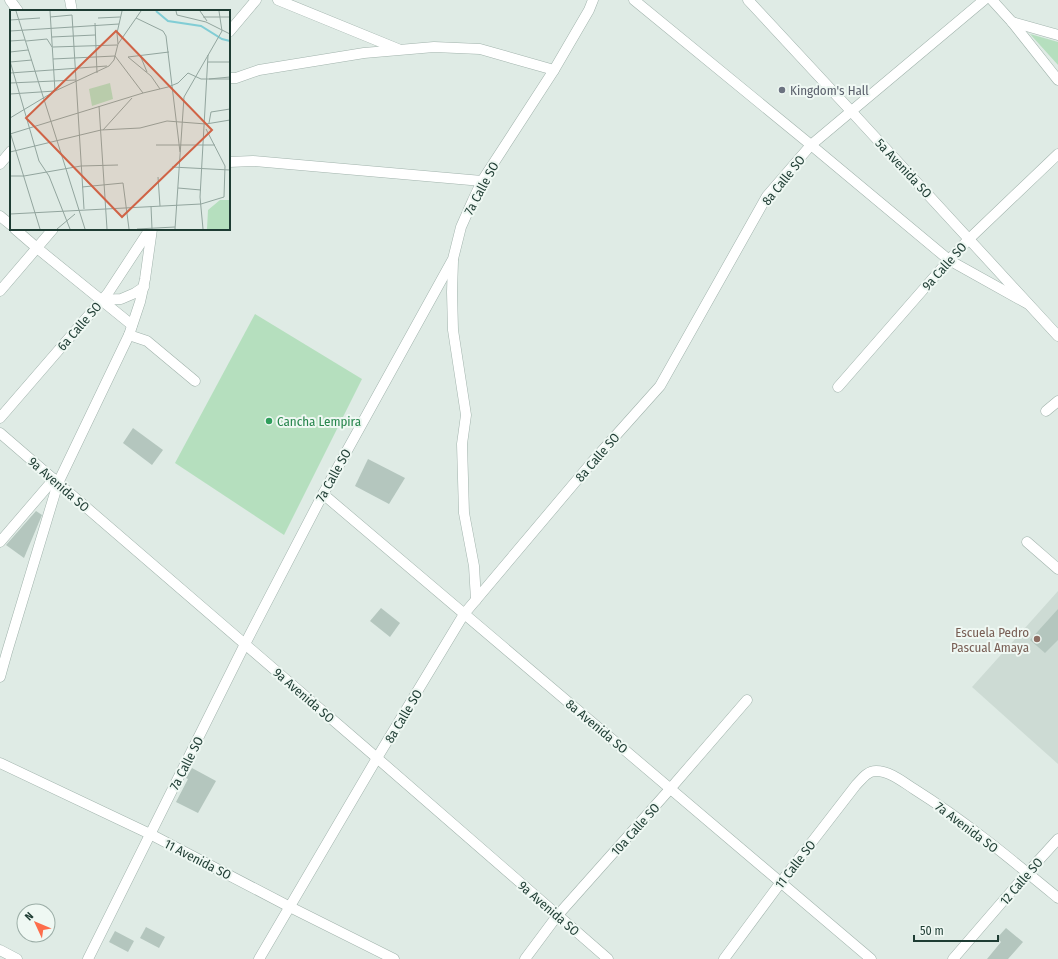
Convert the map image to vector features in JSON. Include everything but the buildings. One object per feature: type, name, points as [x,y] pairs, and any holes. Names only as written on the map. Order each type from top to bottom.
[{"type":"street","points":[[10,0],[17,10]]},
{"type":"street","points":[[70,0],[72,10]]},
{"type":"street","points":[[230,31],[256,0]]},
{"type":"street","points":[[278,0],[400,50]]},
{"type":"street","name":"7a Calle SO","points":[[88,959],[245,644],[322,494],[453,260],[461,227],[482,181],[554,70],[589,10],[593,0]]},
{"type":"street","points":[[634,0],[949,260],[1028,304]]},
{"type":"street","name":"5a Avenida SO","points":[[748,0],[1058,336]]},
{"type":"street","name":"8a Calle SO","points":[[259,959],[377,758],[464,614],[593,461],[660,386],[767,196],[811,145],[984,0]]},
{"type":"street","points":[[992,0],[1012,22],[1058,80]]},
{"type":"street","points":[[1012,22],[1058,35]]},
{"type":"street","points":[[230,78],[236,78],[259,70],[364,53],[434,47],[480,49],[554,70]]},
{"type":"street","points":[[0,164],[10,152]]},
{"type":"street","name":"9a Calle SO","points":[[838,387],[949,260],[1058,154]]},
{"type":"street","points":[[230,162],[253,161],[482,181]]},
{"type":"street","points":[[0,216],[10,224]]},
{"type":"street","points":[[16,230],[101,300],[131,330],[147,341],[195,381]]},
{"type":"street","points":[[0,291],[52,230]]},
{"type":"street","name":"6a Calle SO","points":[[0,418],[108,293],[150,230]]},
{"type":"street","points":[[0,660],[56,481],[131,330],[144,287],[151,230]]},
{"type":"street","points":[[453,260],[453,330],[466,415],[462,444],[464,513],[474,566],[476,600]]},
{"type":"street","points":[[101,300],[121,299],[144,287]]},
{"type":"street","points":[[1046,412],[1058,400]]},
{"type":"street","name":"9a Avenida SO","points":[[0,433],[608,959]]},
{"type":"street","points":[[0,542],[56,481]]},
{"type":"street","name":"8a Avenida SO","points":[[322,494],[871,959]]},
{"type":"street","points":[[1027,542],[1058,569]]},
{"type":"street","points":[[0,677],[3,652]]},
{"type":"street","name":"10a Calle SO","points":[[525,959],[557,916],[747,700]]},
{"type":"street","name":"11 Avenida SO","points":[[0,763],[150,834],[394,959]]},
{"type":"street","name":"7a Avenida SO","points":[[869,772],[883,772],[893,776],[941,806],[1028,872],[1058,898]]},
{"type":"street","name":"11 Calle SO","points":[[724,959],[856,784],[869,772]]},
{"type":"street","name":"12 Calle SO","points":[[953,959],[1058,839]]},
{"type":"street","points":[[0,950],[17,959]]},
{"type":"shaded area","name":"Escuela Pedro Pascual Amaya","points":[[1058,591],[1058,764],[972,687]]},
{"type":"green space","points":[[1030,34],[1058,42],[1058,65]]},
{"type":"green space","name":"Cancha Lempira","points":[[255,314],[362,379],[284,535],[175,463]]},
{"type":"place","name":"Kingdom's Hall","points":[[782,90]]},
{"type":"place","name":"Cancha Lempira","points":[[269,421]]},
{"type":"place","name":"Escuela Pedro Pascual Amaya","points":[[1037,639]]}]
